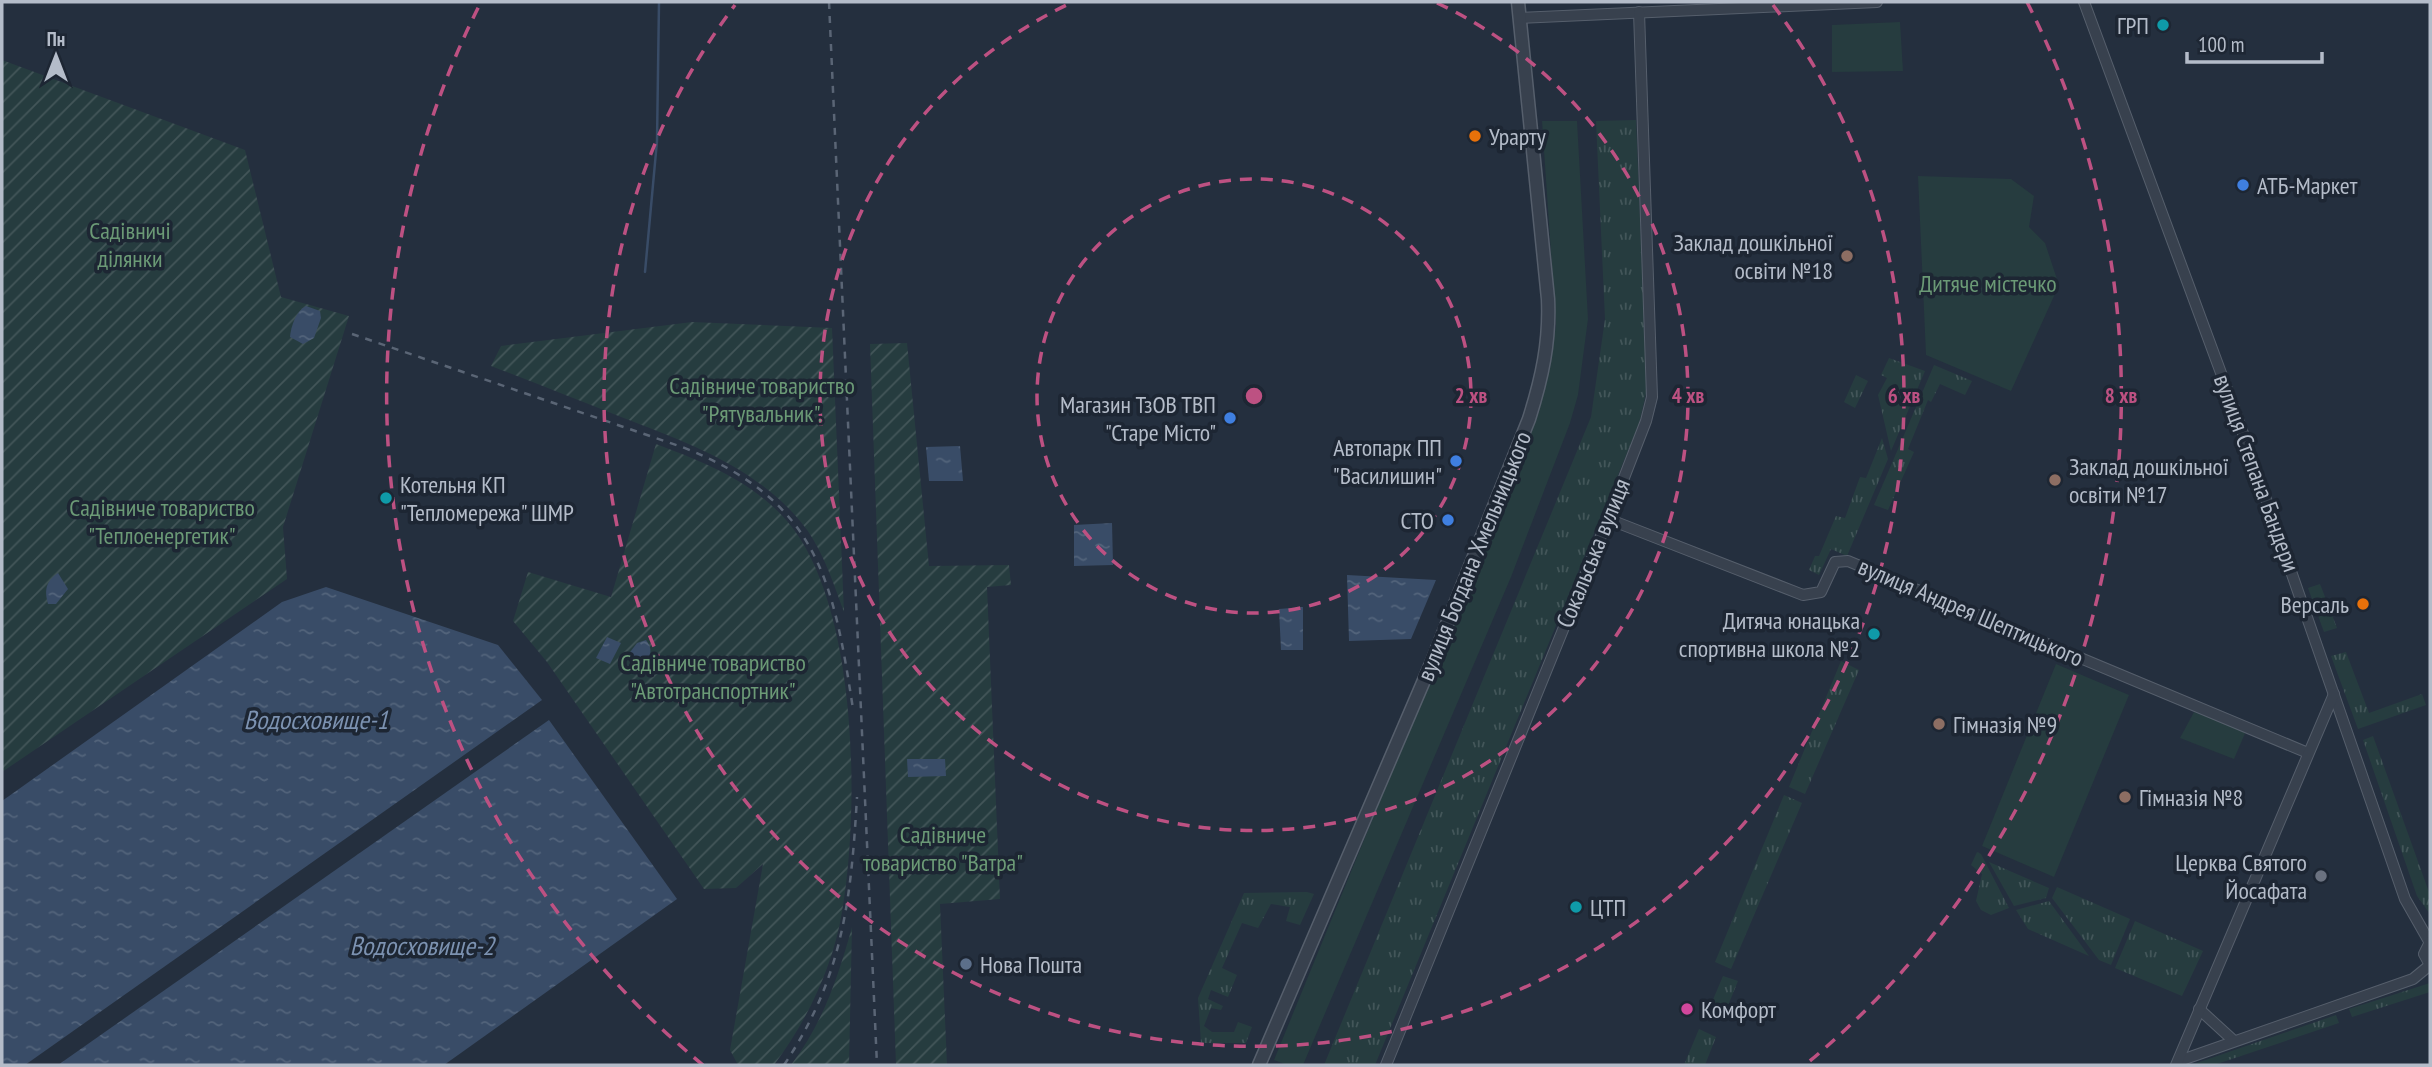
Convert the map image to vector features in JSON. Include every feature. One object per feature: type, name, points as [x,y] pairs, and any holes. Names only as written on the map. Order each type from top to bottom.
[{"type":"street","name":"вулиця Богдана Хмельницького","points":[[1259,1065],[1431,664],[1529,419],[1540,385],[1550,335],[1548,299],[1518,2]]},
{"type":"street","points":[[1519,18],[1877,2]]},
{"type":"street","name":"вулиця Степана Бандери","points":[[2084,2],[2238,419],[2405,899],[2430,943],[2424,954],[2430,965]]},
{"type":"street","name":"Сокальська вулиця","points":[[1386,1065],[1608,519],[1652,397],[1639,12]]},
{"type":"street","name":"вулиця Андрея Шептицького","points":[[1608,519],[1803,595],[1821,592],[1835,562],[1848,561],[2308,753]]},
{"type":"street","points":[[2177,1063],[2334,694]]},
{"type":"street","points":[[2177,1063],[2413,979],[2430,965]]},
{"type":"street","points":[[2199,1010],[2234,1041]]},
{"type":"green space","points":[[1900,22],[1903,71],[1832,72],[1832,25]]},
{"type":"green space","points":[[2,60],[245,150],[281,297],[349,316],[283,527],[287,579],[2,772]]},
{"type":"green space","points":[[1636,120],[1647,389],[1639,424],[1375,1065],[1324,1065],[1591,417],[1605,319],[1596,121]]},
{"type":"green space","points":[[1542,121],[1577,121],[1588,319],[1578,395],[1570,423],[1511,577],[1303,1065],[1287,1065],[1274,1060],[1539,412],[1556,326]]},
{"type":"green space","name":"Дитяче містечко","points":[[1918,176],[2011,179],[2034,196],[2029,227],[2045,243],[2059,285],[2011,391],[1926,355]]},
{"type":"green space","name":"Садівниче товариство \"Рятувальник\".","points":[[692,322],[832,328],[844,612],[826,564],[814,541],[800,521],[762,485],[694,446],[491,366],[501,346]]},
{"type":"green space","name":"Садівниче товариство \"Ватра\"","points":[[907,343],[929,566],[1009,565],[1011,585],[987,587],[1000,899],[940,904],[947,1065],[896,1065],[870,344]]},
{"type":"green space","points":[[1889,358],[1925,371],[1891,451],[1878,395],[1887,378],[1881,375]]},
{"type":"green space","points":[[1934,365],[1972,381],[1965,395],[1940,384],[1931,402],[1928,400],[1908,449],[1914,452],[1888,510],[1874,505]]},
{"type":"green space","points":[[1856,375],[1868,381],[1855,408],[1844,402]]},
{"type":"green space","points":[[1882,438],[1888,459],[1847,556],[1831,549],[1819,575],[1809,570],[1815,556],[1819,556],[1836,516],[1845,518],[1860,477],[1866,478]]},
{"type":"green space","name":"Садівниче товариство \"Автотранспортник\"","points":[[656,444],[726,474],[759,495],[787,521],[810,557],[828,602],[840,653],[848,708],[851,764],[848,869],[842,912],[832,953],[817,993],[774,1065],[738,1065],[730,1050],[763,864],[736,888],[704,889],[547,662],[513,621],[528,572],[611,597]]},
{"type":"green space","points":[[2320,584],[2337,628],[2324,632],[2308,588]]},
{"type":"green space","points":[[2346,652],[2369,713],[2422,694],[2426,705],[2358,729],[2331,656]]},
{"type":"green space","points":[[1841,661],[1859,670],[1805,794],[1789,787]]},
{"type":"green space","points":[[2056,664],[2129,695],[2054,877],[1982,846]]},
{"type":"green space","points":[[2194,712],[2246,731],[2234,759],[2180,738]]},
{"type":"green space","points":[[2373,736],[2430,895],[2430,914],[2417,896],[2363,740]]},
{"type":"green space","points":[[1784,795],[1802,803],[1731,969],[1715,962]]},
{"type":"green space","points":[[1977,852],[1981,854],[2009,908],[1991,915],[1981,910],[1976,901],[1982,874],[1971,865]]},
{"type":"green space","points":[[1989,862],[2049,888],[2046,898],[2014,906]]},
{"type":"green space","points":[[2057,887],[2130,919],[2111,965],[2099,960],[2052,898]]},
{"type":"green space","points":[[1244,893],[1314,894],[1300,925],[1286,921],[1290,907],[1271,904],[1258,928],[1242,923],[1222,968],[1237,975],[1228,997],[1211,990],[1208,999],[1223,1006],[1221,1010],[1211,1008],[1204,1026],[1212,1032],[1234,1032],[1238,1022],[1252,1027],[1246,1043],[1201,1043],[1198,998]]},
{"type":"green space","points":[[2049,901],[2089,956],[2028,929],[2016,910]]},
{"type":"green space","points":[[2135,921],[2203,951],[2182,996],[2115,968]]},
{"type":"green space","points":[[852,927],[849,1065],[791,1065],[821,1016]]},
{"type":"green space","points":[[1723,976],[1738,981],[1727,1008],[1712,1002]]},
{"type":"green space","points":[[2430,983],[2430,992],[2352,1017],[2349,1009]]},
{"type":"green space","points":[[2336,1015],[2339,1023],[2214,1065],[2191,1065]]},
{"type":"green space","points":[[1699,1029],[1716,1037],[1705,1065],[1684,1065]]},
{"type":"water","points":[[306,306],[320,311],[321,318],[314,338],[303,344],[290,337],[299,311]]},
{"type":"water","points":[[960,446],[963,481],[929,481],[926,447]]},
{"type":"water","points":[[1112,523],[1113,565],[1074,566],[1074,525]]},
{"type":"water","points":[[58,573],[68,589],[56,604],[48,604],[47,586]]},
{"type":"water","points":[[1347,575],[1436,580],[1411,639],[1349,641]]},
{"type":"water","name":"Водосховище-1","points":[[326,587],[498,645],[542,700],[25,1065],[2,1065],[2,801],[282,602]]},
{"type":"water","points":[[1303,607],[1303,650],[1281,650],[1279,609]]},
{"type":"water","points":[[607,637],[621,643],[610,664],[596,658]]},
{"type":"water","points":[[646,640],[650,649],[649,658],[645,665],[634,667],[628,655],[637,643]]},
{"type":"water","name":"Водосховище-2","points":[[549,720],[677,899],[444,1065],[58,1065]]},
{"type":"water","points":[[907,759],[945,759],[946,776],[908,777]]},
{"type":"waterway","points":[[645,272],[657,141],[659,2]]},
{"type":"railway","points":[[829,2],[877,1065]]},
{"type":"railway","points":[[352,334],[682,447],[727,468],[763,492],[790,519],[811,549],[826,583],[837,620],[853,709]]},
{"type":"railway","points":[[784,1065],[819,1000],[840,937],[847,904],[857,797]]},
{"type":"place","name":"ГРП","points":[[2163,25]]},
{"type":"place","name":"Урарту","points":[[1475,136]]},
{"type":"place","name":"АТБ-Маркет","points":[[2243,185]]},
{"type":"place","name":"Заклад дошкільної освіти №18","points":[[1847,256]]},
{"type":"place","name":"Магазин ТзОВ ТВП \"Старе Місто\"","points":[[1230,418]]},
{"type":"place","name":"Автопарк ПП \"Василишин\"","points":[[1456,461]]},
{"type":"place","name":"Заклад дошкільної освіти №17","points":[[2055,480]]},
{"type":"place","name":"Котельня КП \"Тепломережа\" ШМР","points":[[386,498]]},
{"type":"place","name":"СТО","points":[[1448,520]]},
{"type":"place","name":"Версаль","points":[[2363,604]]},
{"type":"place","name":"Дитяча юнацька спортивна школа №2","points":[[1874,634]]},
{"type":"place","name":"Гімназія №9","points":[[1939,724]]},
{"type":"place","name":"Гімназія №8","points":[[2125,797]]},
{"type":"place","name":"Церква Святого Йосафата","points":[[2321,876]]},
{"type":"place","name":"ЦТП","points":[[1576,907]]},
{"type":"place","name":"Нова Пошта","points":[[966,964]]},
{"type":"place","name":"Комфорт","points":[[1687,1009]]},
{"type":"park label","name":"Садівничі ділянки","points":[[130,244]]},
{"type":"park label","name":"Садівниче товариство \"Теплоенергетик\"","points":[[162,521]]}]
